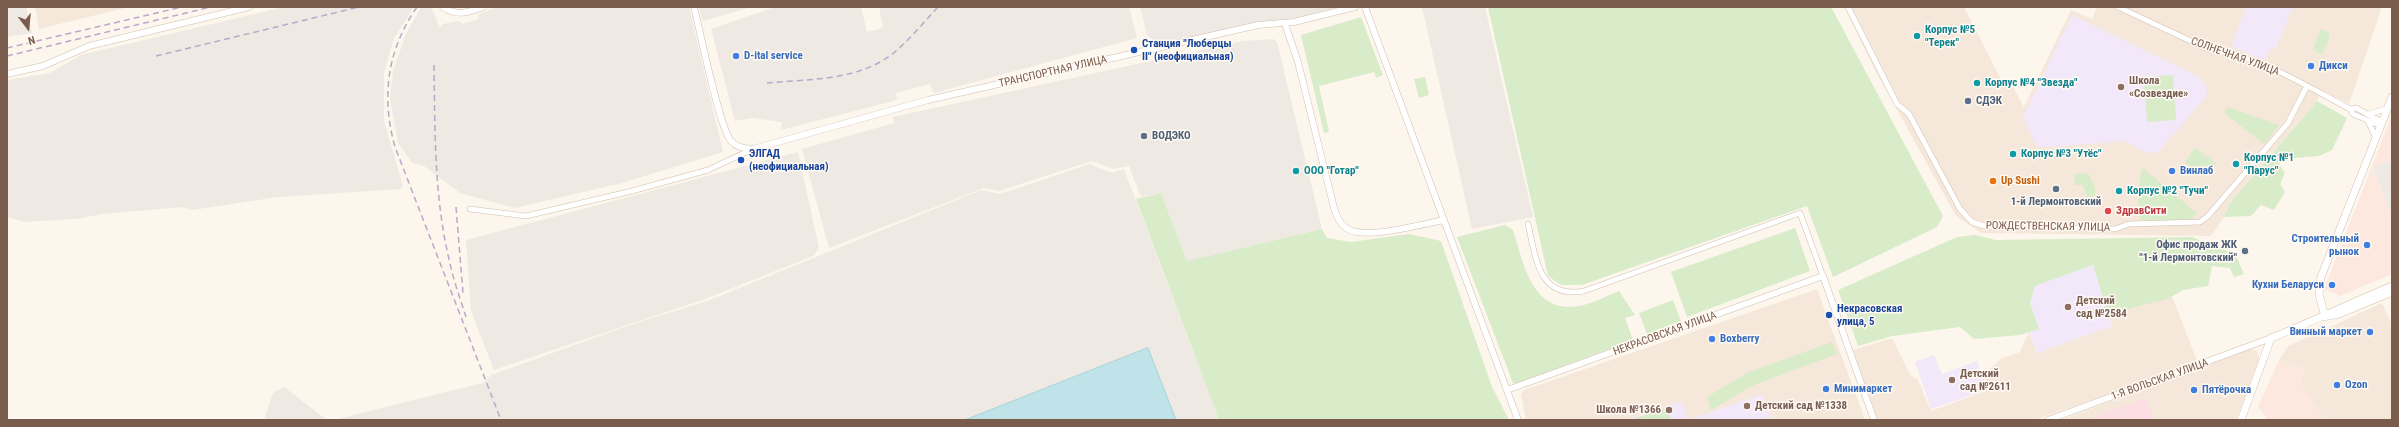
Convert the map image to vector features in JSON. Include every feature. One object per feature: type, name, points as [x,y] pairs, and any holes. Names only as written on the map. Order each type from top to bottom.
[{"type":"main road","points":[[2325,317],[2319,294],[2322,277],[2392,97]]},
{"type":"main road","points":[[2325,317],[2337,309],[2392,286]]},
{"type":"main road","points":[[2241,420],[2272,338],[2325,317],[2339,314],[2392,292]]},
{"type":"street","points":[[7,74],[43,66],[88,46],[249,7]]},
{"type":"street","points":[[443,7],[448,11],[461,14],[484,7]]},
{"type":"street","points":[[694,7],[720,110],[730,139],[736,146],[753,149]]},
{"type":"street","name":"ТРАНСПОРТНАЯ УЛИЦА","points":[[753,149],[928,100],[1258,25],[1285,24],[1355,7]]},
{"type":"street","points":[[1365,7],[1518,420]]},
{"type":"street","name":"РОЖДЕСТВЕНСКАЯ УЛИЦА","points":[[1848,7],[1897,104],[1909,114],[1960,210],[1972,222],[1988,227],[2115,229],[2129,224],[2200,222],[2208,216],[2282,130],[2307,86]]},
{"type":"street","name":"СОЛНЕЧНАЯ УЛИЦА","points":[[2118,7],[2210,50],[2225,52],[2271,68],[2350,109]]},
{"type":"street","points":[[1285,24],[1298,62],[1333,204],[1342,225],[1350,230],[1365,233],[1444,220]]},
{"type":"street","points":[[2356,108],[2369,114],[2381,124],[2368,121],[2354,114],[2350,109],[2356,108]]},
{"type":"street","points":[[2369,114],[2388,108]]},
{"type":"street","points":[[2368,121],[2376,138]]},
{"type":"street","points":[[470,209],[526,216],[632,191],[708,170],[753,149]]},
{"type":"street","points":[[1528,224],[1536,262],[1544,280],[1560,290],[1572,293],[1584,291],[1800,213],[1874,420]]},
{"type":"street","name":"НЕКРАСОВСКАЯ УЛИЦА","points":[[1507,390],[1822,276]]},
{"type":"street","name":"1-Я ВОЛЬСКАЯ УЛИЦА","points":[[2048,420],[2272,338]]},
{"type":"shaded area","points":[[7,7],[26,7],[32,33],[7,37]]},
{"type":"shaded area","points":[[35,7],[129,7],[39,29]]},
{"type":"shaded area","points":[[284,7],[414,7],[394,38],[384,73],[384,121],[403,186],[401,189],[278,197],[192,210],[183,207],[103,214],[75,219],[24,222],[7,217],[7,80],[50,73],[81,55]]},
{"type":"shaded area","points":[[421,7],[431,7],[440,28],[443,24],[459,21],[462,24],[478,19],[479,14],[498,7],[689,7],[723,152],[622,183],[515,208],[460,193],[424,166],[412,163],[398,143],[390,98],[393,71],[406,34]]},
{"type":"shaded area","points":[[699,7],[752,7],[703,21]]},
{"type":"shaded area","points":[[775,7],[861,7],[867,32],[883,28],[879,7],[1129,7],[1137,38],[934,93],[930,84],[896,93],[897,100],[781,130],[782,122],[752,118],[735,121],[711,29]]},
{"type":"shaded area","points":[[1140,7],[1340,7],[1288,20],[1262,22],[1159,44],[1147,35]]},
{"type":"shaded area","points":[[1422,7],[1485,7],[1533,217],[1472,229]]},
{"type":"shaded area","points":[[1844,7],[1964,7],[2004,85],[2012,85],[2024,107],[2071,10],[2092,19],[2097,7],[2141,7],[2145,9],[2146,7],[2382,7],[2349,104],[2322,91],[2317,101],[2230,203],[2224,217],[2211,236],[1981,233],[1956,216],[1875,70]]},
{"type":"shaded area","points":[[2246,7],[2293,7],[2276,49],[2271,47],[2265,60],[2231,47]]},
{"type":"shaded area","name":"Школа «Созвездие»","points":[[2072,15],[2197,76],[2204,82],[2207,91],[2206,97],[2158,152],[2146,153],[2126,141],[2051,147],[2039,147],[2035,144],[2023,117]]},
{"type":"shaded area","points":[[1273,39],[1277,42],[1322,229],[1187,261],[1161,193],[1141,197],[1129,166],[1113,169],[1092,161],[999,191],[984,188],[829,248],[802,149],[894,123],[893,117],[1243,41]]},
{"type":"shaded area","name":"Строительный рынок","points":[[2392,115],[2392,160],[2373,167],[2392,217],[2392,274],[2340,296],[2324,289]]},
{"type":"shaded area","points":[[798,152],[819,248],[813,256],[705,299],[494,370],[471,311],[466,240]]},
{"type":"shaded area","points":[[2392,160],[2392,217],[2373,167]]},
{"type":"shaded area","points":[[1090,164],[1112,173],[1124,169],[1219,420],[333,420],[483,383],[491,375],[636,323],[710,300],[981,190],[1000,194]]},
{"type":"shaded area","name":"Детский сад №2584","points":[[2093,265],[2112,326],[2037,353],[2029,332],[2038,328],[2030,303],[2035,286]]},
{"type":"shaded area","points":[[1817,289],[1865,420],[1526,420],[1521,395],[1524,390]]},
{"type":"shaded area","points":[[2170,291],[2198,363],[2034,420],[1878,420],[1853,350],[1892,338],[1910,375],[1918,380],[1931,411],[1988,390],[1984,374],[2002,358],[2020,352],[2029,332],[2037,353],[2112,326],[2107,310]]},
{"type":"shaded area","points":[[2382,303],[2392,325],[2392,420],[2325,420],[2301,385],[2305,369],[2279,360],[2288,346]]},
{"type":"shaded area","points":[[2250,349],[2257,351],[2259,359],[2236,420],[2061,420]]},
{"type":"shaded area","name":"Детский сад №2611","points":[[1934,355],[1942,374],[1977,361],[1986,385],[1983,391],[1931,409],[1915,362]]},
{"type":"shaded area","points":[[2279,360],[2305,369],[2301,385],[2326,420],[2268,420],[2258,407]]},
{"type":"shaded area","points":[[284,387],[327,420],[264,420],[273,393]]},
{"type":"shaded area","name":"Детский сад №1338","points":[[1762,394],[1771,420],[1695,420],[1694,418]]},
{"type":"shaded area","points":[[2146,398],[2153,418],[2150,420],[2085,420]]},
{"type":"shaded area","name":"Школа №1366","points":[[1681,401],[1688,420],[1628,420]]},
{"type":"green space","points":[[1488,7],[1831,7],[1943,216],[1937,227],[1833,277],[1807,206],[1582,285],[1561,285],[1548,276]]},
{"type":"green space","points":[[1361,17],[1383,75],[1376,78],[1374,72],[1319,86],[1329,132],[1324,133],[1301,35]]},
{"type":"green space","points":[[2321,29],[2328,32],[2330,37],[2322,55],[2313,49]]},
{"type":"green space","points":[[2173,75],[2176,120],[2147,122],[2144,77]]},
{"type":"green space","points":[[1425,77],[1429,95],[1419,98],[1414,79]]},
{"type":"green space","points":[[2317,101],[2347,118],[2332,150],[2319,156],[2283,159],[2279,164],[2285,173],[2280,184],[2285,192],[2274,210],[2261,205],[2251,216],[2224,217],[2230,203]]},
{"type":"green space","points":[[2228,107],[2279,125],[2264,144],[2224,113]]},
{"type":"green space","points":[[2195,147],[2205,156],[2213,158],[2211,160],[2216,163],[2212,168],[2206,165],[2203,168],[2193,169],[2185,162]]},
{"type":"green space","points":[[2141,169],[2144,169],[2197,213],[2191,220],[2140,220],[2138,198]]},
{"type":"green space","points":[[2088,173],[2095,188],[2095,196],[2087,197],[2083,185],[2075,185],[2074,174]]},
{"type":"green space","points":[[1161,193],[1187,261],[1322,229],[1327,238],[1351,242],[1409,234],[1441,241],[1492,387],[1509,420],[1219,420],[1136,199]]},
{"type":"green space","points":[[1505,225],[1513,230],[1526,271],[1540,294],[1550,302],[1563,306],[1579,306],[1594,302],[1619,291],[1635,315],[1625,318],[1633,340],[1519,383],[1513,383],[1457,237]]},
{"type":"green space","points":[[1795,228],[1810,271],[1687,317],[1671,272]]},
{"type":"green space","points":[[1975,235],[1996,240],[2192,237],[2235,253],[2244,274],[2234,277],[2230,268],[2212,266],[2208,286],[2183,290],[2167,299],[2108,314],[2093,265],[2035,286],[2030,303],[2039,329],[2020,335],[1974,339],[1960,327],[1892,336],[1858,346],[1838,290],[1957,237]]},
{"type":"green space","points":[[1673,300],[1681,321],[1647,334],[1639,313]]},
{"type":"green space","points":[[1832,342],[1837,354],[1754,385],[1711,410],[1707,397],[1749,372]]},
{"type":"green space","points":[[1667,407],[1671,420],[1631,420]]},
{"type":"water","points":[[1148,348],[1176,420],[965,420]]},
{"type":"railway","points":[[7,48],[182,7]]},
{"type":"railway","points":[[7,56],[211,7]]},
{"type":"railway","points":[[156,56],[359,7]]},
{"type":"railway","points":[[417,7],[407,23],[393,57],[388,92],[388,110],[391,128],[395,147],[501,420]]},
{"type":"railway","points":[[767,83],[834,77],[867,68],[882,61],[896,51],[938,7]]},
{"type":"railway","points":[[434,65],[436,163],[440,211],[451,266],[466,317]]},
{"type":"railway","points":[[456,207],[463,293]]},
{"type":"place","name":"Корпус №5 \"Терек\"","points":[[1917,36]]},
{"type":"place","name":"Станция \"Люберцы II\" (неофициальная)","points":[[1134,50]]},
{"type":"place","name":"D-ital service","points":[[736,56]]},
{"type":"place","name":"Дикси","points":[[2311,66]]},
{"type":"place","name":"Корпус №4 \"Звезда\"","points":[[1977,83]]},
{"type":"place","name":"Школа «Созвездие»","points":[[2121,87]]},
{"type":"place","name":"СДЭК","points":[[1968,101]]},
{"type":"place","name":"ВОДЭКО","points":[[1144,136]]},
{"type":"place","name":"Корпус №3 \"Утёс\"","points":[[2013,154]]},
{"type":"place","name":"ЭЛГАД (неофициальная)","points":[[741,160]]},
{"type":"place","name":"Корпус №1 \"Парус\"","points":[[2236,164]]},
{"type":"place","name":"ООО \"Готар\"","points":[[1296,171]]},
{"type":"place","name":"Винлаб","points":[[2172,171]]},
{"type":"place","name":"Up Sushi","points":[[1993,181]]},
{"type":"place","name":"1-й Лермонтовский","points":[[2056,189]]},
{"type":"place","name":"Корпус №2 \"Тучи\"","points":[[2119,191]]},
{"type":"place","name":"ЗдравСити","points":[[2108,211]]},
{"type":"place","name":"Строительный рынок","points":[[2367,245]]},
{"type":"place","name":"Офис продаж ЖК \"1-й Лермонтовский\"","points":[[2245,251]]},
{"type":"place","name":"Кухни Беларуси","points":[[2332,285]]},
{"type":"place","name":"Детский сад №2584","points":[[2068,307]]},
{"type":"place","name":"Некрасовская улица, 5","points":[[1829,315]]},
{"type":"place","name":"Винный маркет","points":[[2370,332]]},
{"type":"place","name":"Boxberry","points":[[1712,339]]},
{"type":"place","name":"Детский сад №2611","points":[[1952,380]]},
{"type":"place","name":"Ozon","points":[[2337,385]]},
{"type":"place","name":"Минимаркет","points":[[1826,389]]},
{"type":"place","name":"Пятёрочка","points":[[2194,390]]},
{"type":"place","name":"Детский сад №1338","points":[[1747,406]]},
{"type":"place","name":"Школа №1366","points":[[1669,410]]}]
